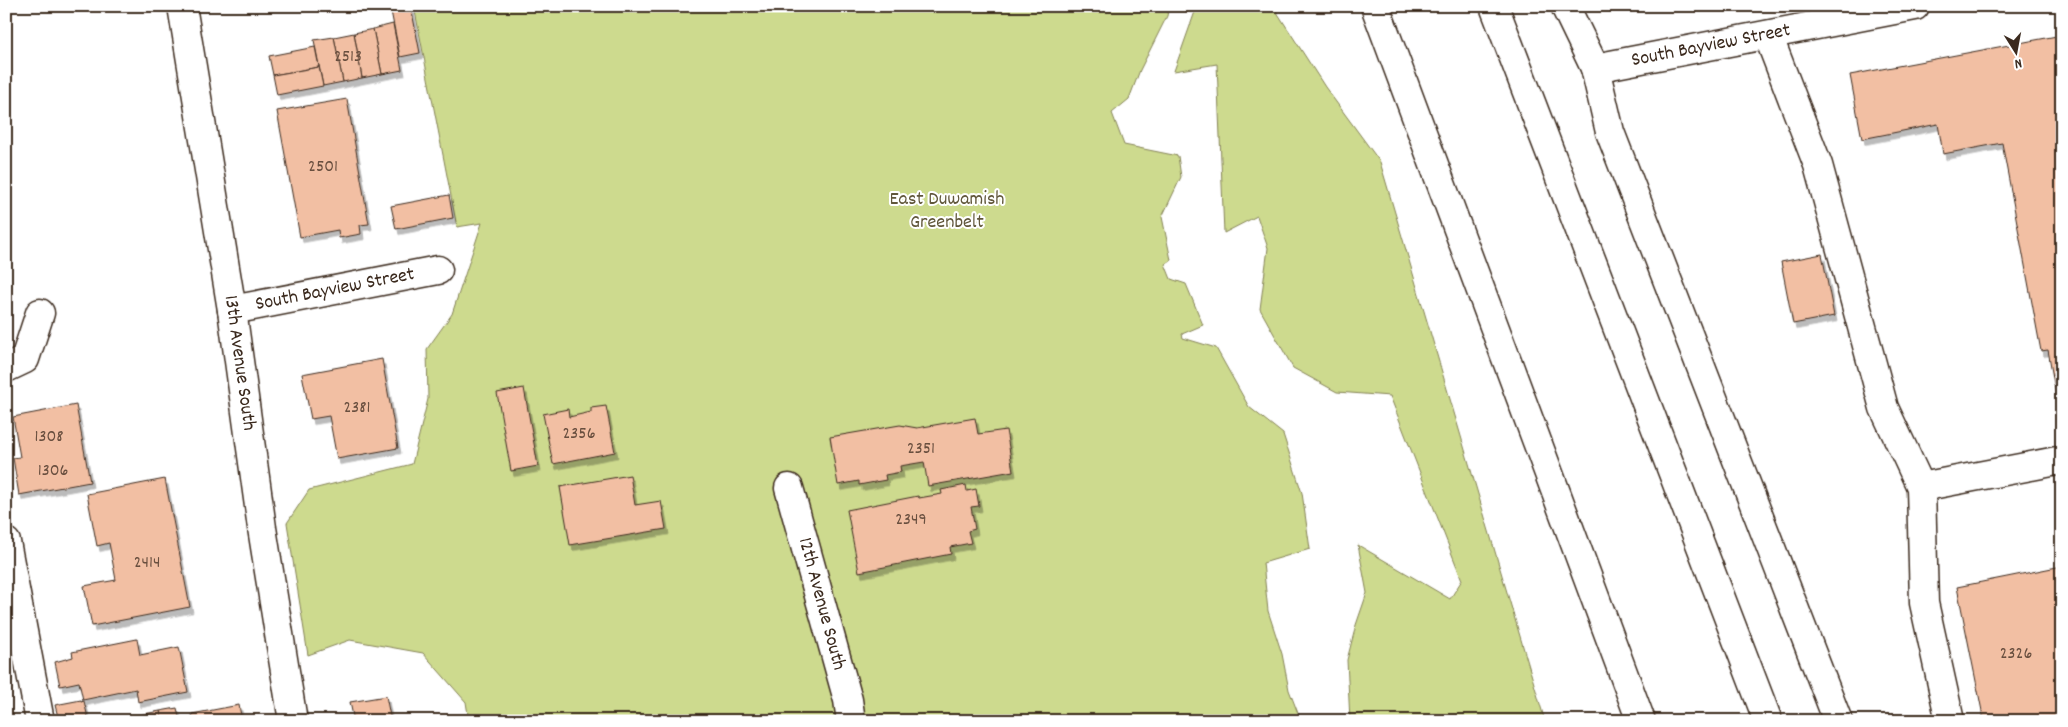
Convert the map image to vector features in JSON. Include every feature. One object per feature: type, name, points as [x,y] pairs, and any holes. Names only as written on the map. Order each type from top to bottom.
[{"type":"main road","name":"13th Avenue South","points":[[182,6],[232,310],[262,528],[293,721]]},
{"type":"main road","points":[[1375,6],[1641,721]]},
{"type":"main road","points":[[1494,6],[1768,721]]},
{"type":"main road","points":[[1565,6],[1595,68],[1610,132],[1838,721]]},
{"type":"main road","name":"South Bayview Street","points":[[1595,68],[1915,6]]},
{"type":"main road","points":[[1768,34],[1818,165],[1884,408],[1921,487],[1924,603],[1950,721]]},
{"type":"main road","name":"South Bayview Street","points":[[232,310],[438,270]]},
{"type":"main road","points":[[16,364],[40,314]]},
{"type":"main road","points":[[1921,487],[2062,460]]},
{"type":"main road","name":"12th Avenue South","points":[[790,488],[848,700],[851,721]]},
{"type":"main road","points":[[6,542],[40,721]]},
{"type":"green space","name":"East Duwamish Greenbelt","points":[[414,6],[1169,6],[1167,16],[1140,70],[1129,99],[1112,113],[1124,145],[1178,156],[1181,177],[1162,217],[1171,260],[1165,264],[1171,279],[1186,284],[1203,325],[1182,334],[1183,338],[1216,348],[1249,407],[1283,434],[1302,493],[1310,549],[1263,563],[1268,611],[1282,654],[1289,690],[1301,721],[469,721],[466,702],[423,653],[350,640],[308,655],[287,523],[309,490],[412,464],[428,399],[427,349],[452,314],[482,223],[457,227]]},
{"type":"green space","points":[[1197,6],[1273,6],[1325,87],[1380,162],[1545,721],[1350,721],[1347,660],[1367,593],[1358,545],[1450,599],[1462,580],[1390,396],[1337,392],[1293,368],[1260,309],[1268,248],[1257,216],[1224,233],[1217,64],[1174,71]]},
{"type":"building","points":[[411,7],[420,53],[400,57],[391,11]]},
{"type":"building","points":[[393,24],[402,70],[382,74],[373,29]]},
{"type":"building","points":[[373,29],[382,74],[362,78],[354,33]]},
{"type":"building","points":[[354,33],[362,78],[343,82],[334,37]]},
{"type":"building","points":[[2062,35],[2062,411],[2059,412],[2048,350],[2041,351],[2002,143],[1943,154],[1938,124],[1862,139],[1850,75]]},
{"type":"building","points":[[334,37],[343,82],[323,86],[314,40]]},
{"type":"building","points":[[315,47],[319,67],[273,75],[269,56]]},
{"type":"building","points":[[319,67],[323,86],[277,95],[273,75]]},
{"type":"building","points":[[347,99],[369,224],[360,225],[361,234],[339,238],[338,230],[300,237],[277,111]]},
{"type":"building","points":[[449,195],[453,218],[396,229],[391,206]]},
{"type":"building","points":[[1822,254],[1834,316],[1793,324],[1781,262]]},
{"type":"building","points":[[382,359],[398,448],[337,459],[329,416],[311,419],[302,374]]},
{"type":"building","points":[[524,388],[538,466],[511,471],[497,393]]},
{"type":"building","points":[[76,405],[90,482],[19,495],[13,458],[20,457],[13,417]]},
{"type":"building","points":[[606,406],[615,452],[553,464],[543,414],[568,409],[569,417],[591,412],[591,408]]},
{"type":"building","points":[[975,418],[978,434],[1006,430],[1013,471],[928,486],[924,462],[900,466],[901,472],[885,475],[886,480],[859,485],[859,481],[838,485],[830,437],[900,425],[917,428]]},
{"type":"building","points":[[630,475],[635,505],[661,501],[666,529],[570,545],[560,487]]},
{"type":"building","points":[[165,479],[190,607],[92,626],[84,586],[116,580],[109,543],[97,546],[87,494]]},
{"type":"building","points":[[966,485],[967,491],[976,489],[979,506],[971,507],[975,529],[968,531],[971,543],[950,547],[951,554],[859,572],[847,510],[918,496],[919,498],[942,494],[941,490]]},
{"type":"building","points":[[2062,566],[2062,721],[1984,721],[1957,587]]},
{"type":"building","points":[[137,639],[140,655],[179,647],[188,692],[138,702],[136,689],[83,700],[79,682],[60,686],[55,662],[73,657],[72,652]]},
{"type":"building","points":[[386,696],[391,721],[354,721],[350,702]]},
{"type":"building","points":[[81,700],[81,702],[84,701],[88,718],[77,721],[59,721],[55,705]]},
{"type":"building","points":[[239,705],[242,721],[193,721],[192,714]]},
{"type":"building","points":[[177,708],[180,721],[162,721],[160,711]]},
{"type":"building","points":[[160,711],[162,721],[140,721],[139,715]]},
{"type":"building","points":[[139,715],[140,721],[121,721],[120,719]]}]
